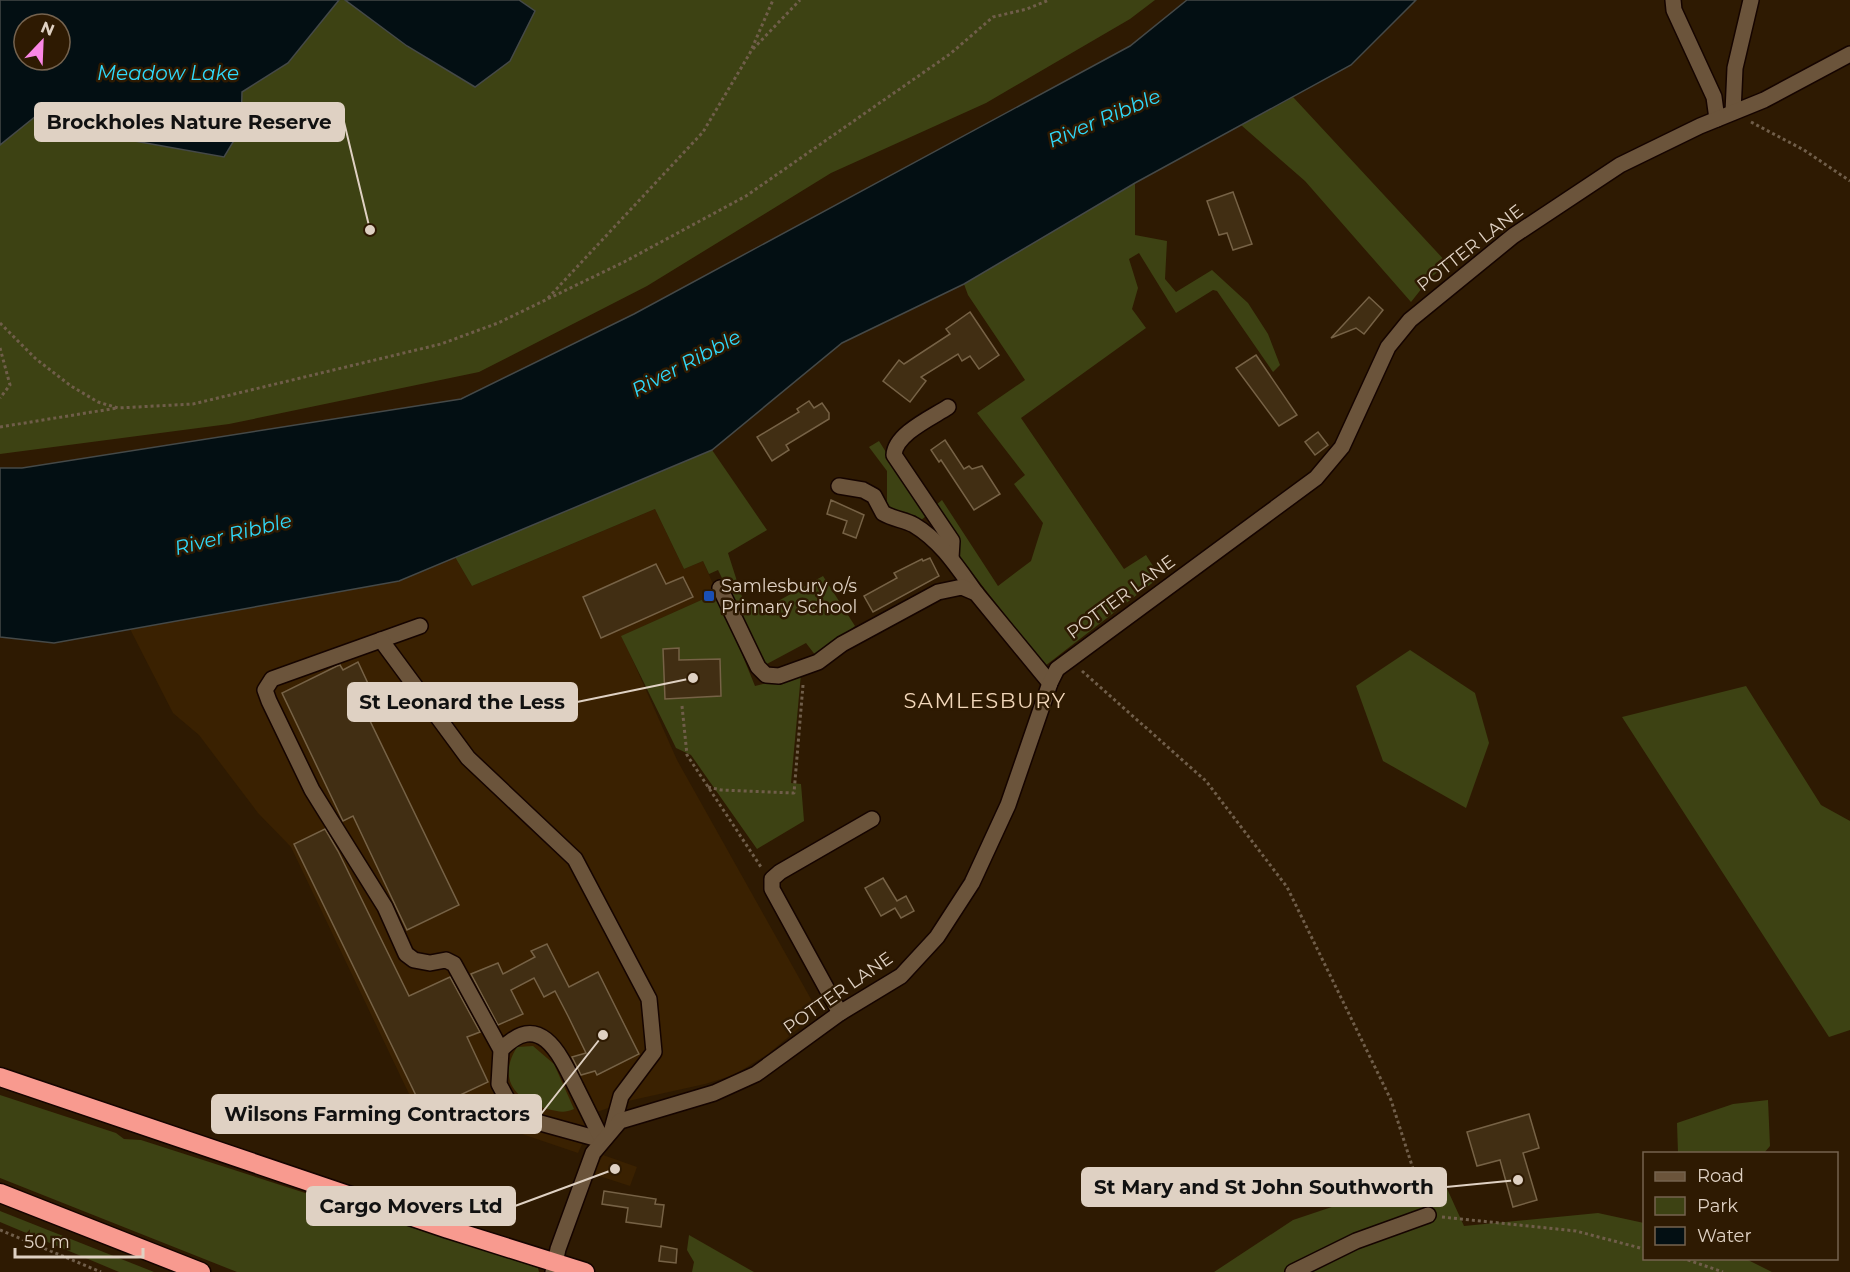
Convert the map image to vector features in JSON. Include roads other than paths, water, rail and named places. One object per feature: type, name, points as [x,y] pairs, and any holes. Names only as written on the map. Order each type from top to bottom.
[{"type":"highway","points":[[0,1077],[554,1267],[585,1272]]},
{"type":"highway","points":[[0,1193],[201,1272]]},
{"type":"street","points":[[1673,0],[1674,10],[1686,41],[1714,97],[1717,119]]},
{"type":"street","points":[[1734,112],[1735,68],[1751,0]]},
{"type":"street","name":"POTTER LANE","points":[[607,1134],[631,1116],[714,1093],[756,1074],[840,1014],[901,976],[937,937],[972,883],[1008,805],[1050,683],[1057,669],[1316,478],[1341,447],[1388,347],[1410,320],[1513,236],[1620,165],[1717,119],[1764,100],[1850,54]]},
{"type":"street","points":[[948,407],[901,439],[894,448],[894,455],[952,541],[951,558]]},
{"type":"street","points":[[839,486],[863,490],[874,496],[883,513],[913,524],[937,543],[1050,683]]},
{"type":"street","points":[[720,588],[758,668],[766,675],[779,676],[818,662],[842,644],[938,592],[962,587],[976,592]]},
{"type":"street","points":[[420,626],[272,679],[265,690],[312,790],[385,907],[406,954],[422,962],[446,960],[454,964],[501,1050],[499,1084],[514,1112],[526,1119],[607,1134]]},
{"type":"street","points":[[381,640],[468,758],[575,859],[649,999],[654,1052],[621,1096],[607,1134],[593,1153],[554,1267]]},
{"type":"street","points":[[840,1014],[772,890],[772,879],[780,872],[872,819]]},
{"type":"street","points":[[501,1050],[513,1038],[530,1033],[545,1038],[559,1051],[607,1134]]},
{"type":"street","points":[[1293,1272],[1356,1241],[1428,1215]]},
{"type":"water","name":"Meadow Lake","points":[[0,0],[339,0],[288,63],[242,92],[241,129],[224,157],[129,140],[47,107],[0,145]]},
{"type":"water","points":[[345,0],[519,0],[535,11],[510,61],[475,87],[407,46]]},
{"type":"water","name":"River Ribble","points":[[1187,0],[1416,0],[1351,65],[1135,183],[964,284],[842,343],[712,450],[399,581],[54,643],[0,637],[0,468],[22,468],[461,399],[634,314],[1130,46]]},
{"type":"place","name":"Brockholes Nature Reserve","points":[[370,230]]},
{"type":"place","name":"Samlesbury o/s Primary School","points":[[709,596]]},
{"type":"place","name":"St Leonard the Less","points":[[693,678]]},
{"type":"place","name":"Wilsons Farming Contractors","points":[[603,1035]]},
{"type":"place","name":"Cargo Movers Ltd","points":[[615,1169]]},
{"type":"place","name":"St Mary and St John Southworth","points":[[1518,1180]]},
{"type":"district","name":"SAMLESBURY","points":[[985,700]]}]
